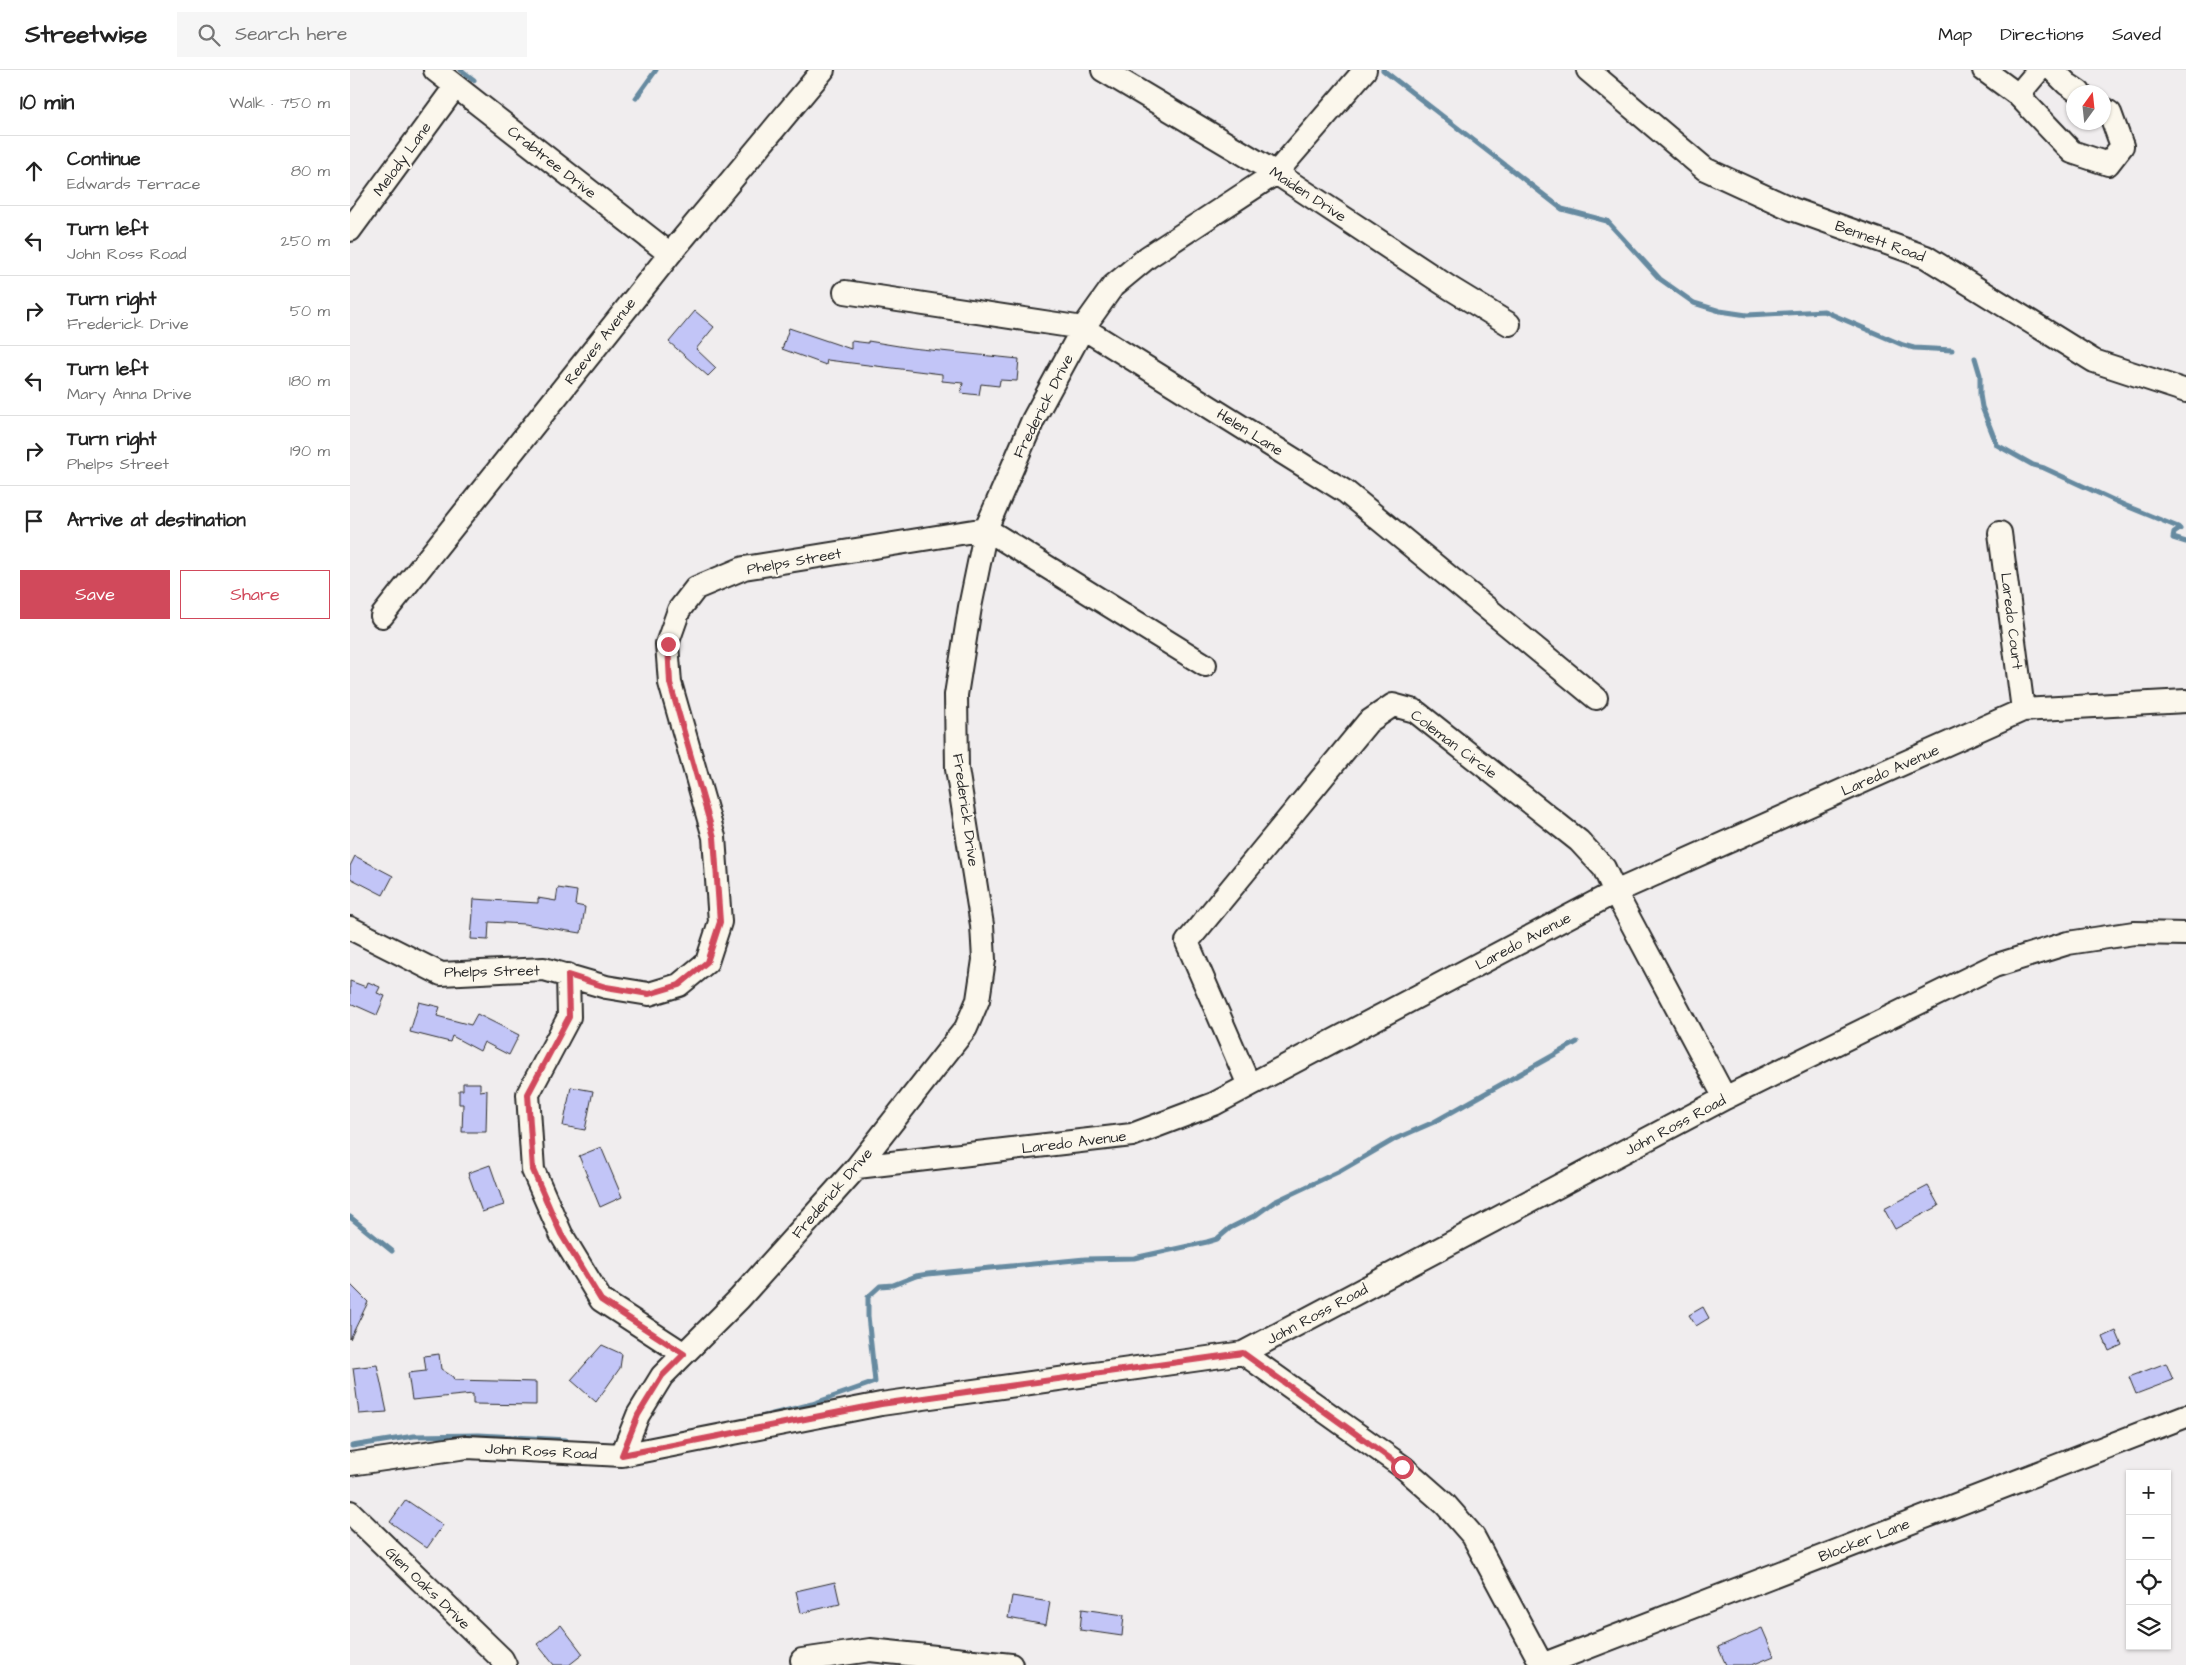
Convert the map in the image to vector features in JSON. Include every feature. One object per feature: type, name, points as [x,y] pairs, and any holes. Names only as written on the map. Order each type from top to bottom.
[{"type":"street","name":"Crabtree Drive","points":[[435,70],[670,254]]},
{"type":"street","name":"Reeves Avenue","points":[[382,616],[670,254],[823,70]]},
{"type":"street","name":"Maiden Drive","points":[[1103,70],[1276,172],[1450,288],[1509,324]]},
{"type":"street","name":"Frederick Drive","points":[[622,1455],[638,1415],[662,1376],[739,1299],[857,1167],[966,1028],[978,1000],[984,960],[982,925],[957,769],[956,694],[970,606],[986,529],[1033,420],[1083,328],[1113,286],[1148,257],[1276,172],[1365,70]]},
{"type":"street","name":"Bennett Road","points":[[1588,70],[1705,169],[1792,209],[1926,257],[2094,361],[2186,392]]},
{"type":"street","points":[[1984,70],[2018,95],[2072,152],[2108,164],[2122,146],[2111,116]]},
{"type":"street","points":[[2018,95],[2039,70]]},
{"type":"street","points":[[2053,70],[2068,85]]},
{"type":"street","name":"Melody Lane","points":[[350,230],[455,87]]},
{"type":"street","name":"Helen Lane","points":[[845,292],[1083,328],[1346,492],[1596,698]]},
{"type":"street","points":[[986,529],[1205,665]]},
{"type":"street","name":"Phelps Street","points":[[350,928],[441,974],[544,969],[606,987],[649,994],[679,985],[707,962],[720,922],[714,837],[670,683],[668,644],[679,610],[696,588],[744,568],[986,529]]},
{"type":"street","name":"Laredo Court","points":[[2000,533],[2023,710]]},
{"type":"street","name":"Laredo Avenue","points":[[857,1167],[1132,1135],[1214,1104],[1615,892],[2023,710],[2186,700]]},
{"type":"street","name":"Coleman Circle","points":[[1249,1085],[1187,942],[1368,722],[1393,705],[1415,711],[1578,842],[1604,868],[1725,1098]]},
{"type":"street","name":"John Ross Road","points":[[350,1464],[467,1447],[622,1455],[881,1404],[1243,1353],[1725,1098],[1994,966],[2068,943],[2134,933],[2186,934]]},
{"type":"street","points":[[568,975],[569,1017],[528,1094],[533,1170],[561,1234],[601,1300],[684,1354]]},
{"type":"street","points":[[1243,1353],[1402,1467],[1445,1504],[1472,1536],[1542,1665]]},
{"type":"street","name":"Blocker Lane","points":[[1542,1665],[2186,1416]]},
{"type":"street","name":"Glen Oaks Drive","points":[[350,1512],[506,1665]]},
{"type":"street","points":[[802,1660],[870,1650],[1011,1665]]},
{"type":"building","points":[[695,311],[714,327],[696,349],[716,368],[708,376],[669,342]]},
{"type":"building","points":[[789,328],[851,349],[851,341],[868,343],[868,341],[911,348],[1019,359],[1017,381],[1000,380],[999,386],[981,384],[979,395],[961,393],[963,383],[942,381],[942,374],[827,360],[826,365],[782,349]]},
{"type":"building","points":[[355,856],[393,876],[383,895],[350,878],[350,866]]},
{"type":"building","points":[[558,888],[577,891],[575,905],[585,907],[581,933],[524,924],[489,922],[488,940],[471,939],[474,899],[538,903],[538,898],[556,901]]},
{"type":"building","points":[[350,981],[366,987],[368,982],[380,987],[377,993],[385,996],[377,1015],[350,1003]]},
{"type":"building","points":[[419,1002],[440,1007],[437,1016],[471,1025],[477,1014],[519,1035],[509,1055],[484,1042],[480,1051],[452,1036],[450,1042],[410,1032]]},
{"type":"building","points":[[463,1083],[480,1083],[480,1091],[487,1090],[486,1132],[462,1132],[463,1104],[459,1104],[459,1090],[463,1090]]},
{"type":"building","points":[[571,1087],[593,1091],[585,1130],[563,1126]]},
{"type":"building","points":[[601,1147],[622,1197],[600,1207],[579,1156]]},
{"type":"building","points":[[490,1165],[504,1205],[482,1212],[468,1173]]},
{"type":"building","points":[[1928,1186],[1939,1206],[1895,1229],[1884,1209]]},
{"type":"building","points":[[350,1284],[368,1302],[350,1339]]},
{"type":"building","points":[[1703,1307],[1709,1318],[1696,1326],[1689,1315]]},
{"type":"building","points":[[2116,1331],[2122,1345],[2109,1351],[2103,1337]]},
{"type":"building","points":[[602,1345],[622,1354],[620,1368],[596,1402],[571,1380]]},
{"type":"building","points":[[439,1354],[441,1369],[453,1377],[454,1380],[536,1382],[536,1405],[473,1404],[473,1394],[412,1400],[408,1373],[426,1371],[424,1356]]},
{"type":"building","points":[[2166,1363],[2173,1380],[2136,1394],[2129,1377]]},
{"type":"building","points":[[377,1365],[387,1412],[359,1414],[353,1368]]},
{"type":"building","points":[[406,1500],[443,1525],[427,1548],[390,1522]]},
{"type":"building","points":[[835,1582],[840,1604],[801,1613],[796,1591]]},
{"type":"building","points":[[1012,1596],[1050,1602],[1046,1625],[1008,1618]]},
{"type":"building","points":[[1082,1609],[1124,1615],[1122,1636],[1080,1630]]},
{"type":"building","points":[[561,1625],[583,1654],[569,1665],[554,1665],[537,1644]]},
{"type":"building","points":[[1762,1628],[1774,1656],[1752,1665],[1726,1665],[1718,1647]]},
{"type":"waterway","points":[[461,70],[474,80]]},
{"type":"waterway","points":[[636,98],[656,70]]},
{"type":"waterway","points":[[1383,70],[1562,209],[1607,221],[1660,279],[1694,303],[1720,311],[1747,315],[1824,311],[1903,345],[1914,348],[1952,350]]},
{"type":"waterway","points":[[1975,358],[1980,375],[1982,407],[1997,445],[2033,465],[2044,468],[2124,505],[2178,527],[2180,529],[2174,533],[2173,538],[2186,542]]},
{"type":"waterway","points":[[761,1417],[812,1404],[875,1382],[868,1316],[868,1297],[880,1286],[893,1285],[916,1276],[928,1274],[1085,1259],[1134,1258],[1217,1239],[1230,1228],[1256,1215],[1274,1202],[1340,1171],[1395,1139],[1434,1122],[1577,1042]]},
{"type":"waterway","points":[[350,1217],[392,1251]]},
{"type":"waterway","points":[[352,1446],[414,1436],[479,1435],[566,1440]]},
{"type":"route","points":[[668,644],[670,683],[714,837],[720,922],[707,962],[679,985],[649,994],[606,987],[568,975],[569,1017],[528,1094],[533,1170],[561,1234],[601,1300],[684,1354],[662,1376],[638,1415],[622,1455],[881,1404],[1243,1353],[1402,1467]]}]
